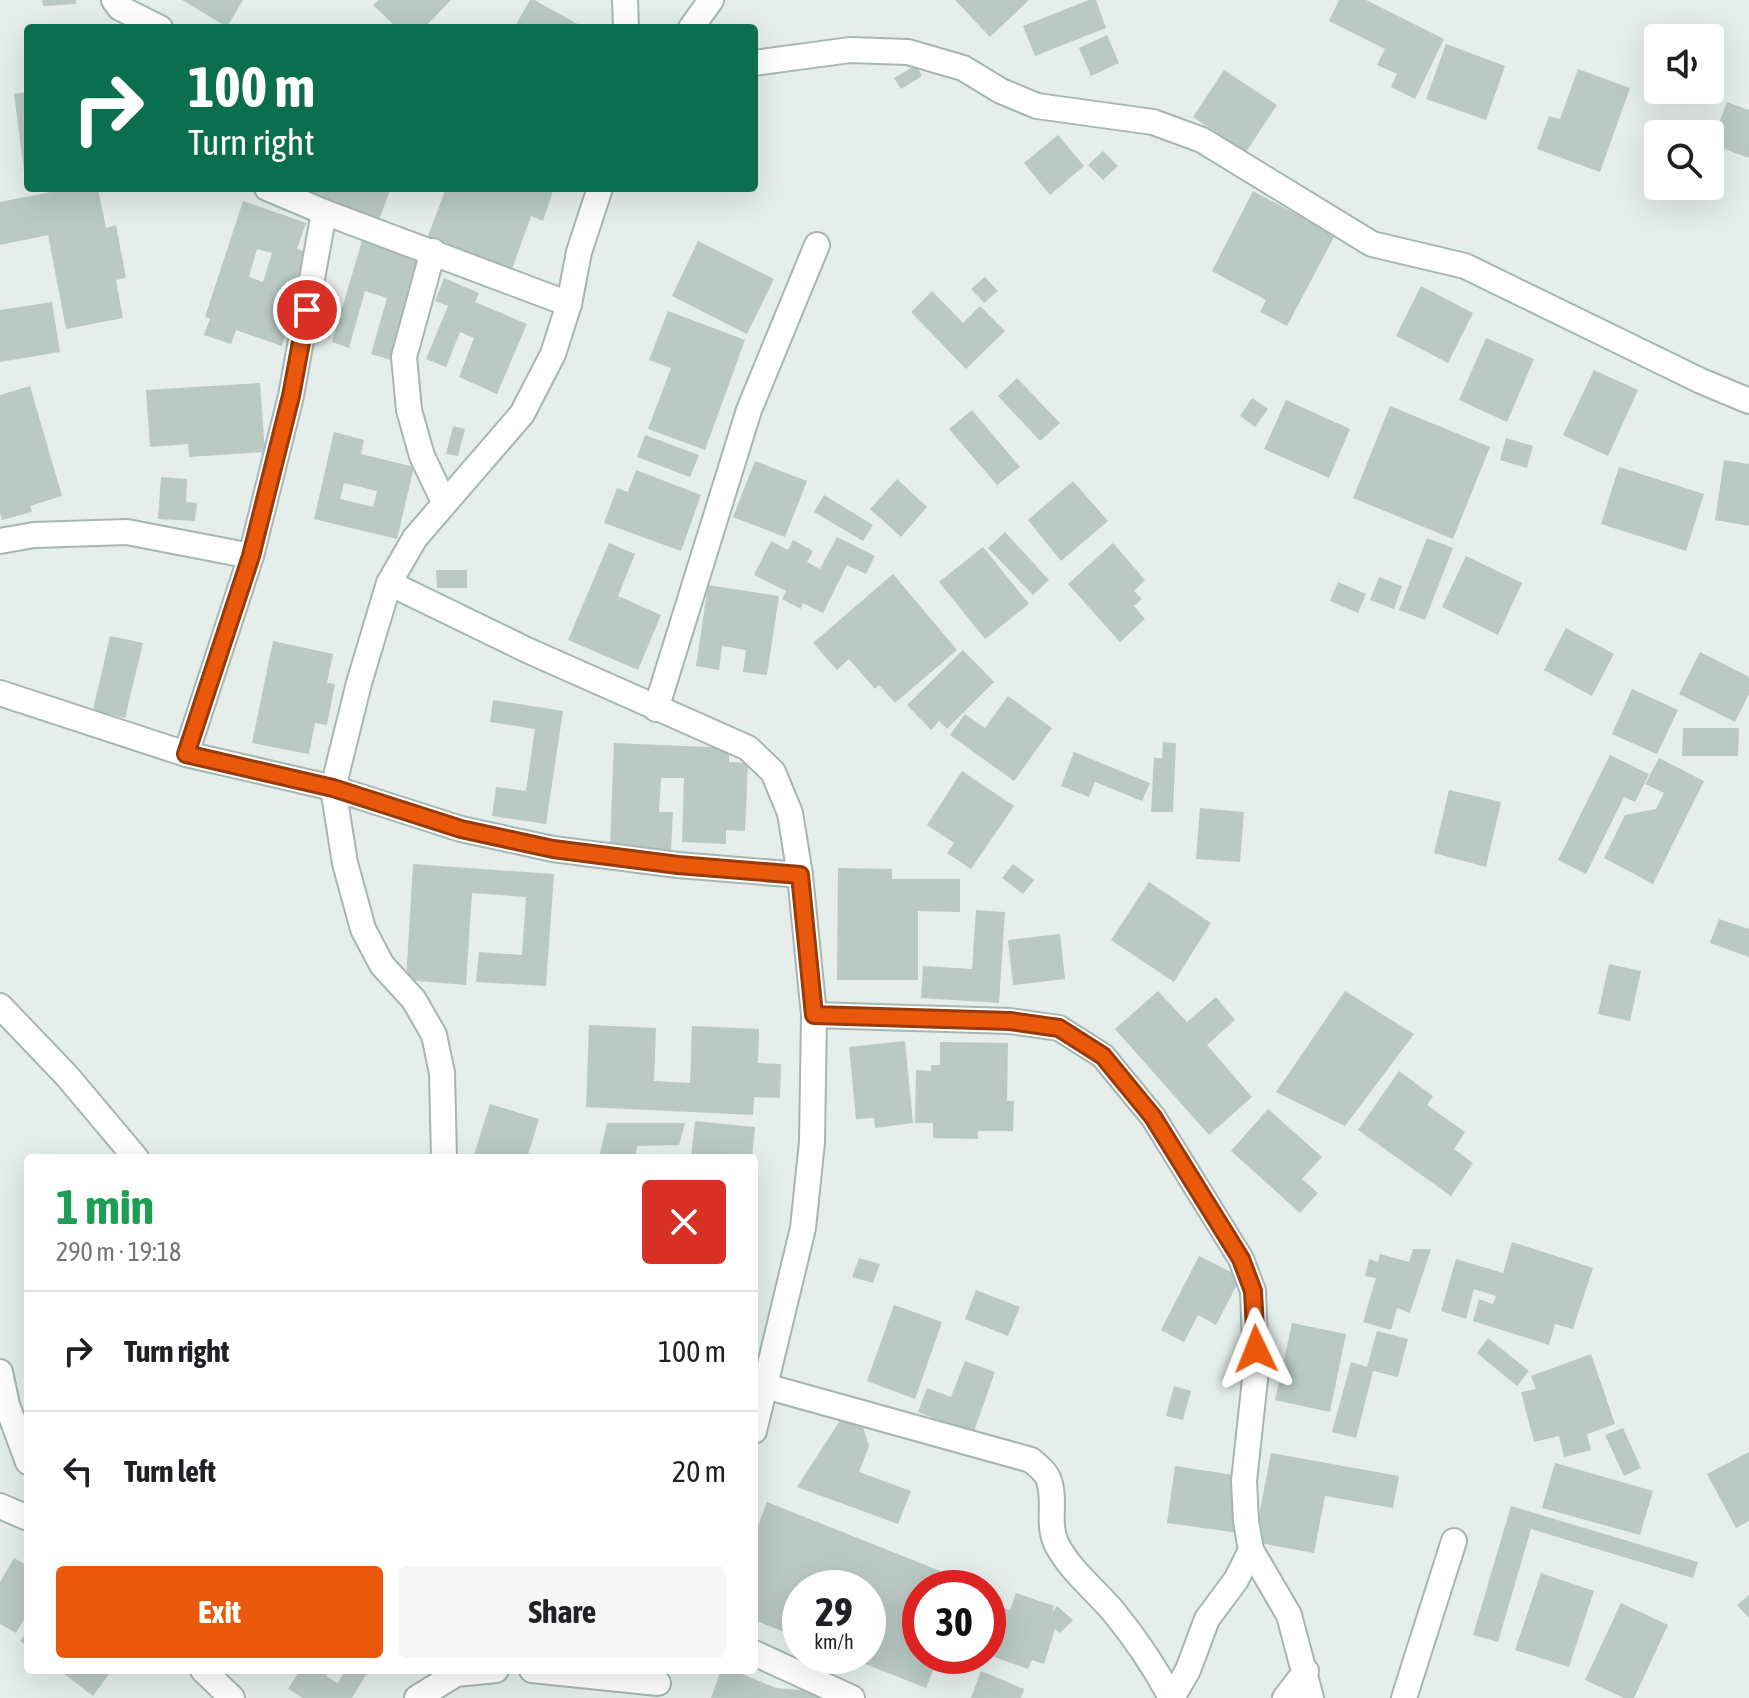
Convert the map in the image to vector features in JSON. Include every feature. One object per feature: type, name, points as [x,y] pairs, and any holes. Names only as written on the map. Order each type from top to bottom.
[{"type":"street","points":[[114,0],[120,8],[152,24]]},
{"type":"street","points":[[625,0],[626,24]]},
{"type":"street","points":[[694,24],[711,0]]},
{"type":"street","points":[[758,62],[850,50],[908,52],[963,68],[1001,91],[1037,106],[1153,122],[1202,140],[1372,244],[1465,266],[1701,381],[1749,401]]},
{"type":"street","points":[[276,192],[569,304]]},
{"type":"street","points":[[444,1154],[442,1073],[434,1035],[414,1000],[382,965],[363,929],[345,863],[333,788],[359,683],[389,583],[415,538],[522,414],[553,354],[569,304],[579,252],[599,192]]},
{"type":"street","points":[[186,754],[251,556],[291,396],[324,212]]},
{"type":"street","points":[[656,709],[749,410],[817,245]]},
{"type":"street","points":[[433,251],[404,357],[409,410],[422,456],[444,502]]},
{"type":"street","points":[[0,541],[34,535],[127,532],[251,556]]},
{"type":"street","points":[[389,583],[656,709],[748,748],[773,772],[790,813],[800,875],[814,1015],[812,1142],[803,1228],[758,1415]]},
{"type":"street","points":[[0,693],[186,754],[333,788],[461,829],[553,849],[678,865],[800,875]]},
{"type":"street","points":[[0,1006],[67,1076],[133,1154]]},
{"type":"street","points":[[814,1015],[1010,1021],[1059,1028],[1103,1056],[1153,1117],[1241,1259],[1253,1291],[1256,1370],[1244,1481],[1246,1521],[1251,1550],[1289,1615],[1311,1698]]},
{"type":"street","points":[[0,1372],[7,1405],[24,1451]]},
{"type":"street","points":[[765,1386],[1031,1460],[1048,1476],[1055,1543],[1071,1567],[1112,1610],[1140,1646],[1172,1698],[1188,1670],[1207,1619],[1236,1580],[1251,1550]]},
{"type":"street","points":[[0,1506],[24,1516]]},
{"type":"street","points":[[1404,1698],[1454,1541]]},
{"type":"street","points":[[758,1655],[852,1698]]},
{"type":"street","points":[[1285,1698],[1306,1671]]},
{"type":"street","points":[[207,1674],[232,1698]]},
{"type":"street","points":[[417,1698],[456,1674]]},
{"type":"street","points":[[568,1674],[658,1684]]},
{"type":"building","points":[[42,0],[76,0],[76,4],[43,6]]},
{"type":"building","points":[[182,0],[243,0],[229,24],[222,24]]},
{"type":"building","points":[[378,0],[451,0],[428,24],[393,24],[373,5]]},
{"type":"building","points":[[530,0],[534,0],[578,24],[516,24]]},
{"type":"building","points":[[955,0],[1029,0],[990,37]]},
{"type":"building","points":[[1096,0],[1106,28],[1035,56],[1023,26]]},
{"type":"building","points":[[1339,0],[1366,0],[1444,39],[1415,99],[1391,87],[1397,74],[1377,65],[1385,49],[1329,21]]},
{"type":"building","points":[[1107,35],[1119,63],[1091,76],[1079,48]]},
{"type":"building","points":[[1446,44],[1505,66],[1486,120],[1426,99]]},
{"type":"building","points":[[916,65],[922,76],[901,89],[894,78]]},
{"type":"building","points":[[1578,69],[1630,88],[1600,172],[1537,149],[1549,116],[1560,119]]},
{"type":"building","points":[[1224,70],[1277,105],[1246,152],[1193,117]]},
{"type":"building","points":[[24,93],[24,171],[14,94]]},
{"type":"building","points":[[1727,102],[1749,110],[1749,158],[1724,149],[1724,120],[1720,120]]},
{"type":"building","points":[[1058,135],[1084,166],[1050,195],[1024,163]]},
{"type":"building","points":[[1103,151],[1118,166],[1103,180],[1088,165]]},
{"type":"building","points":[[1253,191],[1335,235],[1287,326],[1260,312],[1266,300],[1212,271]]},
{"type":"building","points":[[51,192],[99,192],[106,228],[116,225],[126,278],[116,280],[123,318],[66,329],[48,235],[0,245],[0,202]]},
{"type":"building","points":[[310,192],[389,192],[378,222],[308,196]]},
{"type":"building","points":[[444,192],[553,192],[543,221],[531,216],[510,275],[425,244]]},
{"type":"building","points":[[243,201],[306,223],[297,249],[306,252],[290,299],[296,302],[282,346],[236,330],[231,344],[204,335],[210,319],[205,317]],"holes":[[[257,249],[272,253],[263,282],[249,277]]]},
{"type":"building","points":[[364,234],[430,254],[398,362],[371,354],[387,298],[365,291],[349,348],[332,342]]},
{"type":"building","points":[[698,241],[774,279],[747,334],[672,296]]},
{"type":"building","points":[[985,277],[998,291],[984,303],[971,289]]},
{"type":"building","points":[[444,278],[479,293],[475,302],[527,324],[497,394],[459,377],[474,338],[460,332],[446,367],[426,359],[448,306],[435,301]]},
{"type":"building","points":[[1421,286],[1473,313],[1448,363],[1396,336]]},
{"type":"building","points":[[932,291],[963,323],[980,306],[1005,331],[966,369],[911,312]]},
{"type":"building","points":[[52,302],[60,352],[0,362],[0,310]]},
{"type":"building","points":[[668,311],[745,340],[705,450],[648,429],[671,368],[649,360]]},
{"type":"building","points":[[1486,338],[1534,359],[1507,422],[1459,400]]},
{"type":"building","points":[[1594,370],[1638,390],[1608,456],[1563,435]]},
{"type":"building","points":[[1017,378],[1060,423],[1040,441],[998,396]]},
{"type":"building","points":[[260,383],[265,452],[189,457],[188,444],[150,447],[146,390]]},
{"type":"building","points":[[30,386],[62,496],[30,506],[32,512],[2,520],[0,395]]},
{"type":"building","points":[[1252,398],[1268,409],[1255,427],[1240,416]]},
{"type":"building","points":[[1286,400],[1350,429],[1329,478],[1264,449]]},
{"type":"building","points":[[1390,406],[1490,447],[1453,539],[1353,498]]},
{"type":"building","points":[[972,410],[1020,467],[997,485],[949,429]]},
{"type":"building","points":[[453,426],[465,429],[458,456],[446,454]]},
{"type":"building","points":[[334,432],[364,440],[361,454],[414,467],[397,539],[314,519]],"holes":[[[344,483],[377,491],[373,507],[340,499]]]},
{"type":"building","points":[[645,435],[699,455],[690,477],[637,457]]},
{"type":"building","points":[[1506,438],[1533,446],[1527,468],[1500,460]]},
{"type":"building","points":[[1724,460],[1749,464],[1749,526],[1715,520]]},
{"type":"building","points":[[755,461],[807,481],[785,537],[733,517]]},
{"type":"building","points":[[1619,467],[1704,494],[1686,551],[1601,524]]},
{"type":"building","points":[[636,470],[701,495],[681,551],[604,523],[617,488],[628,492]]},
{"type":"building","points":[[161,477],[187,479],[186,502],[197,503],[195,521],[158,519]]},
{"type":"building","points":[[897,479],[927,507],[901,537],[870,509]]},
{"type":"building","points":[[1073,481],[1108,521],[1061,561],[1028,520]]},
{"type":"building","points":[[824,495],[873,525],[863,541],[814,512]]},
{"type":"building","points":[[1005,532],[1049,580],[1033,595],[988,548]]},
{"type":"building","points":[[837,537],[875,556],[866,574],[847,565],[823,613],[803,603],[801,609],[782,599],[786,591],[754,575],[771,541],[788,550],[793,540],[813,551],[807,562],[820,569]]},
{"type":"building","points":[[1427,538],[1453,548],[1425,620],[1399,610]]},
{"type":"building","points":[[609,543],[635,554],[618,596],[661,615],[638,670],[568,640]]},
{"type":"building","points":[[1113,543],[1145,580],[1134,591],[1142,599],[1134,606],[1145,619],[1120,642],[1068,584]]},
{"type":"building","points":[[983,547],[1029,604],[985,639],[939,582]]},
{"type":"building","points":[[1466,556],[1522,583],[1498,635],[1442,607]]},
{"type":"building","points":[[436,570],[467,570],[467,588],[437,588]]},
{"type":"building","points":[[893,574],[957,650],[895,703],[879,685],[875,689],[849,659],[837,670],[813,643]]},
{"type":"building","points":[[1379,577],[1402,586],[1394,609],[1370,600]]},
{"type":"building","points":[[1338,582],[1366,594],[1358,613],[1330,601]]},
{"type":"building","points":[[708,585],[779,596],[767,675],[743,672],[746,650],[722,646],[719,670],[696,666]]},
{"type":"building","points":[[1566,628],[1614,654],[1592,696],[1544,670]]},
{"type":"building","points":[[110,636],[143,643],[125,718],[93,710]]},
{"type":"building","points":[[273,641],[333,654],[327,683],[335,684],[327,725],[315,723],[309,754],[252,743]]},
{"type":"building","points":[[963,650],[994,682],[947,729],[939,721],[931,730],[907,705]]},
{"type":"building","points":[[1700,652],[1749,677],[1749,694],[1735,722],[1679,694]]},
{"type":"building","points":[[1632,689],[1678,710],[1657,754],[1612,734]]},
{"type":"building","points":[[1008,696],[1052,728],[1014,781],[950,735],[965,714],[985,728]]},
{"type":"building","points":[[493,700],[563,711],[546,824],[492,816],[496,787],[526,791],[535,729],[490,722]]},
{"type":"building","points":[[1683,728],[1739,728],[1738,756],[1682,756]]},
{"type":"building","points":[[1163,742],[1176,743],[1173,812],[1151,812],[1154,758],[1162,758]]},
{"type":"building","points":[[614,743],[729,748],[729,762],[748,763],[745,831],[726,830],[726,844],[682,842],[684,778],[661,778],[659,812],[673,812],[671,850],[610,848]]},
{"type":"building","points":[[1074,752],[1150,783],[1142,801],[1095,782],[1089,797],[1061,786]]},
{"type":"building","points":[[1610,755],[1649,774],[1635,802],[1624,797],[1586,874],[1558,860]]},
{"type":"building","points":[[1659,758],[1704,781],[1653,884],[1604,858],[1625,815],[1656,809],[1664,793],[1645,784]]},
{"type":"building","points":[[962,771],[1014,806],[971,869],[947,853],[954,843],[927,825]]},
{"type":"building","points":[[1449,790],[1501,802],[1486,867],[1434,853]]},
{"type":"building","points":[[1200,808],[1244,812],[1240,862],[1196,859]]},
{"type":"building","points":[[413,864],[554,874],[546,986],[476,982],[479,952],[522,955],[526,897],[472,893],[466,985],[406,980]]},
{"type":"building","points":[[1013,864],[1034,880],[1023,894],[1002,878]]},
{"type":"building","points":[[838,868],[892,869],[892,879],[960,879],[960,912],[918,911],[918,980],[837,980]]},
{"type":"building","points":[[1149,882],[1211,923],[1174,982],[1111,940]]},
{"type":"building","points":[[976,910],[1005,912],[999,1003],[921,998],[923,966],[972,969]]},
{"type":"building","points":[[1719,919],[1749,929],[1749,957],[1710,943]]},
{"type":"building","points":[[1060,934],[1065,979],[1013,985],[1008,940]]},
{"type":"building","points":[[1609,964],[1641,971],[1630,1021],[1598,1014]]},
{"type":"building","points":[[1158,991],[1187,1022],[1216,997],[1235,1020],[1207,1045],[1252,1097],[1209,1135],[1115,1029]]},
{"type":"building","points":[[1345,991],[1414,1034],[1345,1126],[1276,1092]]},
{"type":"building","points":[[589,1025],[656,1028],[654,1081],[690,1083],[692,1026],[759,1029],[758,1063],[781,1064],[780,1098],[754,1097],[753,1115],[586,1107]]},
{"type":"building","points":[[905,1041],[913,1123],[875,1128],[874,1118],[856,1119],[849,1047]]},
{"type":"building","points":[[940,1042],[1008,1043],[1007,1101],[1014,1101],[1013,1131],[978,1131],[978,1139],[933,1138],[933,1123],[915,1123],[916,1070],[931,1071],[931,1065],[940,1065]]},
{"type":"building","points":[[1399,1071],[1433,1096],[1427,1105],[1465,1132],[1454,1149],[1473,1163],[1451,1196],[1358,1130]]},
{"type":"building","points":[[490,1104],[539,1119],[528,1154],[474,1154]]},
{"type":"building","points":[[1268,1109],[1322,1157],[1302,1179],[1318,1193],[1300,1213],[1231,1151]]},
{"type":"building","points":[[695,1121],[755,1127],[752,1154],[691,1154]]},
{"type":"building","points":[[607,1123],[685,1123],[679,1145],[637,1146],[636,1154],[600,1154]]},
{"type":"building","points":[[1512,1242],[1593,1268],[1573,1329],[1555,1324],[1549,1345],[1473,1321],[1479,1299],[1493,1304],[1496,1296],[1474,1289],[1466,1319],[1441,1311],[1456,1259],[1503,1273]]},
{"type":"building","points":[[1413,1249],[1431,1249],[1410,1313],[1397,1308],[1391,1330],[1363,1322],[1376,1278],[1365,1276],[1369,1259],[1378,1262],[1380,1254],[1409,1262]]},
{"type":"building","points":[[1199,1256],[1241,1277],[1216,1325],[1198,1315],[1184,1342],[1161,1330]]},
{"type":"building","points":[[859,1258],[880,1264],[873,1283],[852,1277]]},
{"type":"building","points":[[976,1290],[1020,1307],[1008,1336],[965,1319]]},
{"type":"building","points":[[894,1305],[942,1322],[915,1399],[867,1381]]},
{"type":"building","points":[[1292,1323],[1346,1334],[1330,1412],[1275,1400]]},
{"type":"building","points":[[1377,1331],[1408,1339],[1398,1377],[1373,1371],[1356,1438],[1332,1432],[1351,1362],[1367,1367]]},
{"type":"building","points":[[1488,1338],[1529,1371],[1517,1386],[1477,1353]]},
{"type":"building","points":[[1591,1354],[1615,1424],[1587,1434],[1591,1450],[1564,1457],[1559,1436],[1534,1442],[1521,1392],[1536,1389],[1531,1376]]},
{"type":"building","points":[[965,1361],[995,1372],[973,1434],[918,1412],[927,1388],[951,1397]]},
{"type":"building","points":[[1174,1386],[1191,1391],[1183,1420],[1166,1416]]},
{"type":"building","points":[[854,1399],[869,1446],[859,1472],[911,1491],[898,1524],[797,1487]]},
{"type":"building","points":[[1623,1428],[1641,1468],[1624,1476],[1605,1435]]},
{"type":"building","points":[[1749,1452],[1749,1521],[1736,1528],[1707,1474]]},
{"type":"building","points":[[1271,1453],[1399,1476],[1393,1508],[1325,1496],[1314,1553],[1254,1542]]},
{"type":"building","points":[[1555,1463],[1653,1491],[1640,1535],[1542,1508]]},
{"type":"building","points":[[1175,1466],[1247,1477],[1239,1533],[1167,1523]]},
{"type":"building","points":[[767,1502],[938,1570],[902,1570],[902,1674],[932,1674],[926,1688],[886,1672],[886,1570],[782,1570],[782,1631],[758,1622],[758,1526]]},
{"type":"building","points":[[1511,1506],[1698,1562],[1693,1578],[1531,1529],[1498,1642],[1473,1635]]},
{"type":"building","points":[[14,1558],[24,1564],[24,1620],[16,1633],[0,1624],[0,1582]]},
{"type":"building","points":[[1541,1573],[1594,1591],[1569,1667],[1515,1650]]},
{"type":"building","points":[[1016,1593],[1054,1606],[1052,1612],[1057,1606],[1073,1620],[1060,1633],[1055,1629],[1044,1664],[1032,1660],[1028,1669],[1006,1661],[1006,1609],[1010,1610]]},
{"type":"building","points":[[1749,1595],[1749,1618],[1737,1605]]},
{"type":"building","points":[[1621,1603],[1668,1625],[1634,1698],[1624,1698],[1585,1680]]},
{"type":"building","points":[[64,1674],[109,1674],[93,1696]]},
{"type":"building","points":[[297,1674],[327,1674],[338,1683],[343,1674],[367,1674],[352,1698],[303,1698],[288,1689]]},
{"type":"building","points":[[720,1674],[743,1674],[776,1688],[826,1692],[825,1698],[711,1698]]},
{"type":"building","points":[[980,1674],[988,1674],[1024,1689],[1021,1698],[971,1698]]},
{"type":"route","points":[[307,310],[291,396],[251,556],[186,754],[333,788],[461,829],[553,849],[678,865],[800,875],[814,1015],[1010,1021],[1059,1028],[1103,1056],[1153,1117],[1241,1259],[1253,1291],[1256,1349]]}]
